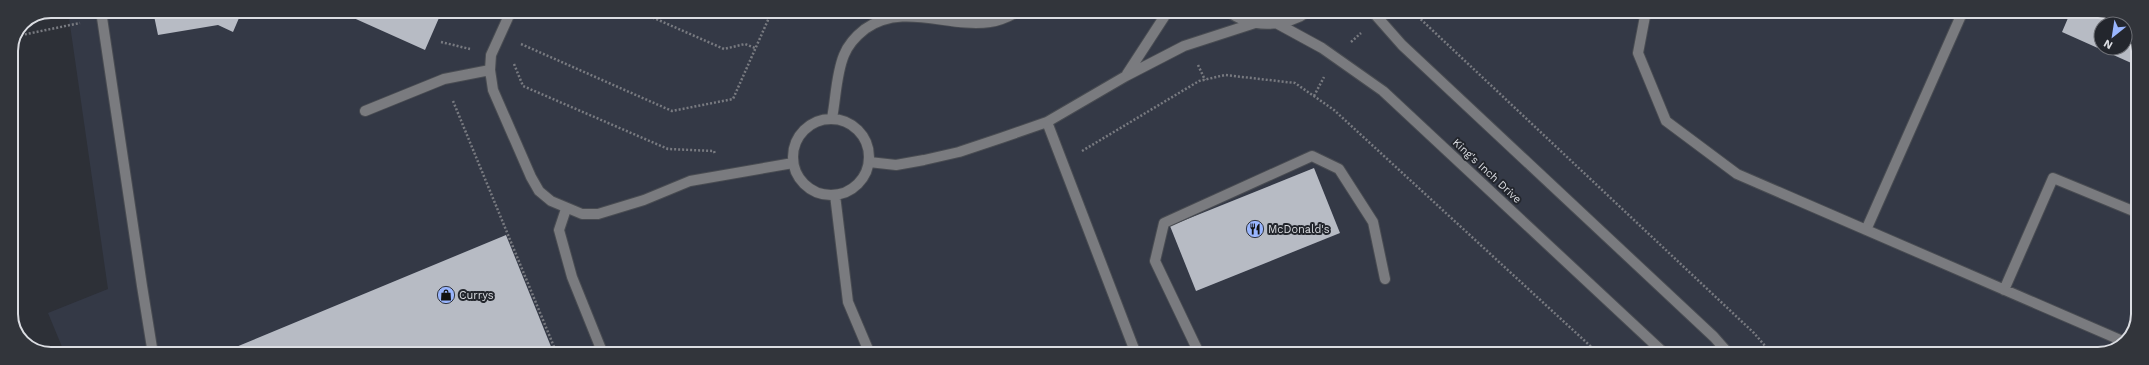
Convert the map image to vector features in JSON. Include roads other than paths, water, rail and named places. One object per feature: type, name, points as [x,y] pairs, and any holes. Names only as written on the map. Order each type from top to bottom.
[{"type":"street","points":[[103,18],[140,279],[152,347]]},
{"type":"street","points":[[508,18],[491,55],[490,70],[493,90],[501,111],[538,191],[551,201],[566,209],[582,214],[598,214],[644,200],[690,181],[793,163]]},
{"type":"street","points":[[832,118],[844,55],[851,43],[875,22],[890,18]]},
{"type":"street","points":[[936,18],[957,22],[991,22],[1005,18]]},
{"type":"street","points":[[1126,76],[1163,18]]},
{"type":"street","name":"King's Inch Drive","points":[[1241,18],[1255,23],[1278,24],[1298,18]]},
{"type":"street","points":[[1378,18],[1402,45],[1714,337],[1723,347]]},
{"type":"street","points":[[1645,18],[1638,54],[1666,121],[1737,174],[2119,340]]},
{"type":"street","points":[[1866,230],[1960,18]]},
{"type":"street","points":[[868,162],[896,165],[958,152],[1047,122],[1126,76],[1184,46],[1255,23]]},
{"type":"street","name":"King's Inch Drive","points":[[1278,24],[1322,48],[1383,91],[1658,347]]},
{"type":"street","points":[[365,111],[444,79],[490,70]]},
{"type":"street","points":[[832,118],[845,121],[856,128],[863,136],[868,149],[868,162],[866,172],[858,183],[848,191],[835,195],[823,195],[811,190],[801,181],[794,170],[794,144],[797,137],[806,127],[819,120],[832,118]]},
{"type":"street","points":[[1047,122],[1133,347]]},
{"type":"street","points":[[1196,347],[1154,261],[1164,223],[1312,156],[1340,169],[1374,222],[1385,279]]},
{"type":"street","points":[[2004,290],[2053,178],[2131,210]]},
{"type":"street","points":[[835,195],[848,302],[867,347]]},
{"type":"street","points":[[566,209],[559,230],[572,277],[600,347]]},
{"type":"place","name":"McDonald's","points":[[1255,229]]},
{"type":"place","name":"Currys","points":[[446,295]]}]
